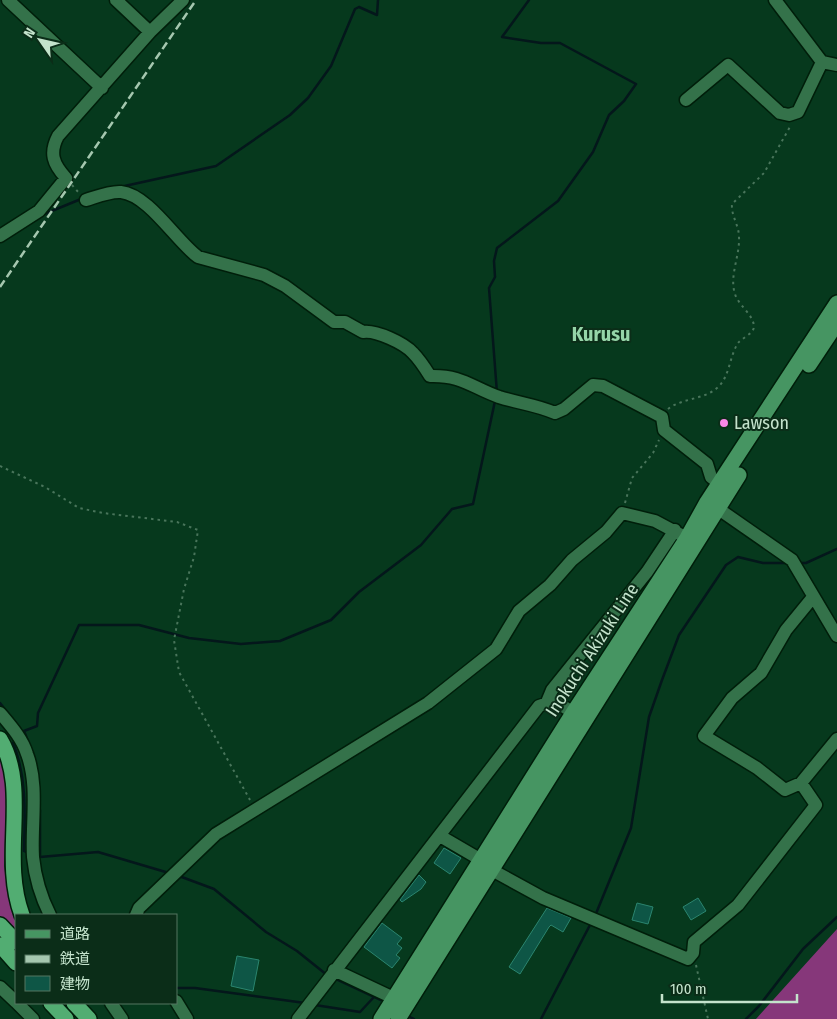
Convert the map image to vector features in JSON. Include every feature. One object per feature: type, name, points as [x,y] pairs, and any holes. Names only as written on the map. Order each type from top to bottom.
[{"type":"highway","points":[[0,739],[10,760],[12,775],[10,859],[14,893],[22,914]]},
{"type":"highway","points":[[0,924],[15,941]]},
{"type":"highway","points":[[0,945],[10,958]]},
{"type":"highway","points":[[53,1004],[66,1019]]},
{"type":"main road","name":"Inokuchi Akizuki Line","points":[[725,488],[837,303]]},
{"type":"main road","name":"Inokuchi Akizuki Line","points":[[381,1019],[400,1001],[488,865],[578,716],[713,505],[837,322]]},
{"type":"main road","name":"Inokuchi Akizuki Line","points":[[578,716],[681,534],[713,505]]},
{"type":"main road","name":"Inokuchi Akizuki Line","points":[[398,1019],[400,1001]]},
{"type":"street","points":[[8,0],[102,88]]},
{"type":"street","points":[[116,0],[150,32]]},
{"type":"street","points":[[0,236],[39,211],[66,178],[54,160],[52,148],[58,136],[150,32],[184,0]]},
{"type":"street","points":[[775,0],[822,62],[837,65]]},
{"type":"street","points":[[686,100],[728,65],[780,113],[789,115],[798,112],[822,62]]},
{"type":"street","points":[[86,200],[120,192],[136,197],[168,225],[189,251],[198,257],[264,275],[285,286],[334,322],[345,322],[363,332],[370,331],[404,346],[422,363],[430,376],[449,375],[500,397],[537,405],[555,413],[564,409],[593,385],[603,386],[662,417],[664,430],[707,464],[711,477],[725,488]]},
{"type":"street","points":[[713,505],[792,560],[837,636]]},
{"type":"street","points":[[136,914],[139,908],[216,834],[314,772],[350,753],[428,703],[496,649],[519,611],[550,585],[572,560],[606,532],[622,513],[655,521],[681,534],[647,572],[552,690],[547,702]]},
{"type":"street","points":[[813,597],[786,630],[761,673],[732,698],[704,736],[757,768],[785,790],[801,783],[837,739]]},
{"type":"street","points":[[298,1019],[539,706],[554,701],[578,716]]},
{"type":"street","points":[[0,713],[20,738],[31,768],[34,867],[43,900],[50,914]]},
{"type":"street","points":[[440,836],[542,898],[688,959],[693,952],[694,942],[738,905],[816,805],[801,783]]},
{"type":"street","points":[[334,970],[400,1001]]},
{"type":"street","points":[[0,986],[15,1000]]},
{"type":"street","points":[[19,1004],[33,1019]]},
{"type":"street","points":[[112,1004],[122,1019]]},
{"type":"street","points":[[178,1004],[187,1019]]},
{"type":"path","points":[[662,417],[674,404],[715,390],[722,383],[739,342],[752,332],[754,327],[752,320],[735,296],[732,285],[740,236],[731,215],[732,204],[764,173],[798,112]]},
{"type":"path","points":[[66,178],[86,200]]},
{"type":"path","points":[[622,513],[632,478],[653,452],[664,430]]},
{"type":"path","points":[[0,466],[45,487],[79,508],[102,513],[177,522],[198,530],[194,557],[184,589],[174,640],[179,672],[255,809]]},
{"type":"path","points":[[693,952],[708,1019]]},
{"type":"shaded area","points":[[0,753],[7,784],[4,866],[8,893],[16,914],[15,933],[0,916]]},
{"type":"shaded area","points":[[837,929],[837,1019],[756,1019]]},
{"type":"building","points":[[444,848],[461,858],[450,874],[434,863]]},
{"type":"building","points":[[419,875],[426,882],[421,889],[402,902],[400,900]]},
{"type":"building","points":[[698,898],[706,911],[691,920],[683,907]]},
{"type":"building","points":[[637,903],[653,907],[648,924],[632,920]]},
{"type":"building","points":[[547,908],[571,918],[563,932],[551,925],[549,927],[520,974],[509,967]]},
{"type":"building","points":[[382,923],[402,938],[397,944],[402,948],[396,955],[400,958],[392,968],[364,947]]},
{"type":"building","points":[[237,956],[259,960],[253,991],[231,986]]},
{"type":"waterway","points":[[120,187],[216,166],[290,115],[308,98],[331,66],[355,9],[359,7],[377,15],[378,0]]},
{"type":"waterway","points":[[497,393],[489,288],[495,277],[494,261],[497,248],[558,201],[593,152],[609,115],[624,101],[636,84],[560,43],[541,43],[502,37],[529,0]]},
{"type":"waterway","points":[[42,215],[81,199]]},
{"type":"waterway","points":[[28,741],[24,731],[37,726],[38,713],[79,625],[139,625],[189,638],[241,644],[280,641],[331,620],[359,592],[421,545],[452,509],[473,504],[495,401]]},
{"type":"waterway","points":[[799,563],[806,563],[837,549]]},
{"type":"waterway","points":[[595,916],[631,828],[649,717],[679,635],[726,565],[738,557],[763,563],[786,563]]},
{"type":"waterway","points":[[0,703],[14,721]]},
{"type":"waterway","points":[[16,739],[13,743],[21,769],[24,796],[24,851],[28,853]]},
{"type":"waterway","points":[[40,810],[40,857],[98,852],[169,873]]},
{"type":"waterway","points":[[179,876],[214,889],[266,932],[297,951],[327,975]]},
{"type":"waterway","points":[[746,1019],[759,1006],[803,949],[837,917]]},
{"type":"waterway","points":[[541,1019],[591,923]]},
{"type":"waterway","points":[[334,978],[381,1000]]},
{"type":"waterway","points":[[178,988],[195,988],[305,1003]]},
{"type":"waterway","points":[[315,1005],[360,1012],[374,997]]},
{"type":"waterway","points":[[410,1017],[414,1019]]},
{"type":"railway","points":[[0,287],[196,0]]},
{"type":"place","name":"Lawson","points":[[724,423]]},
{"type":"district","name":"Kurusu","points":[[601,334]]}]
